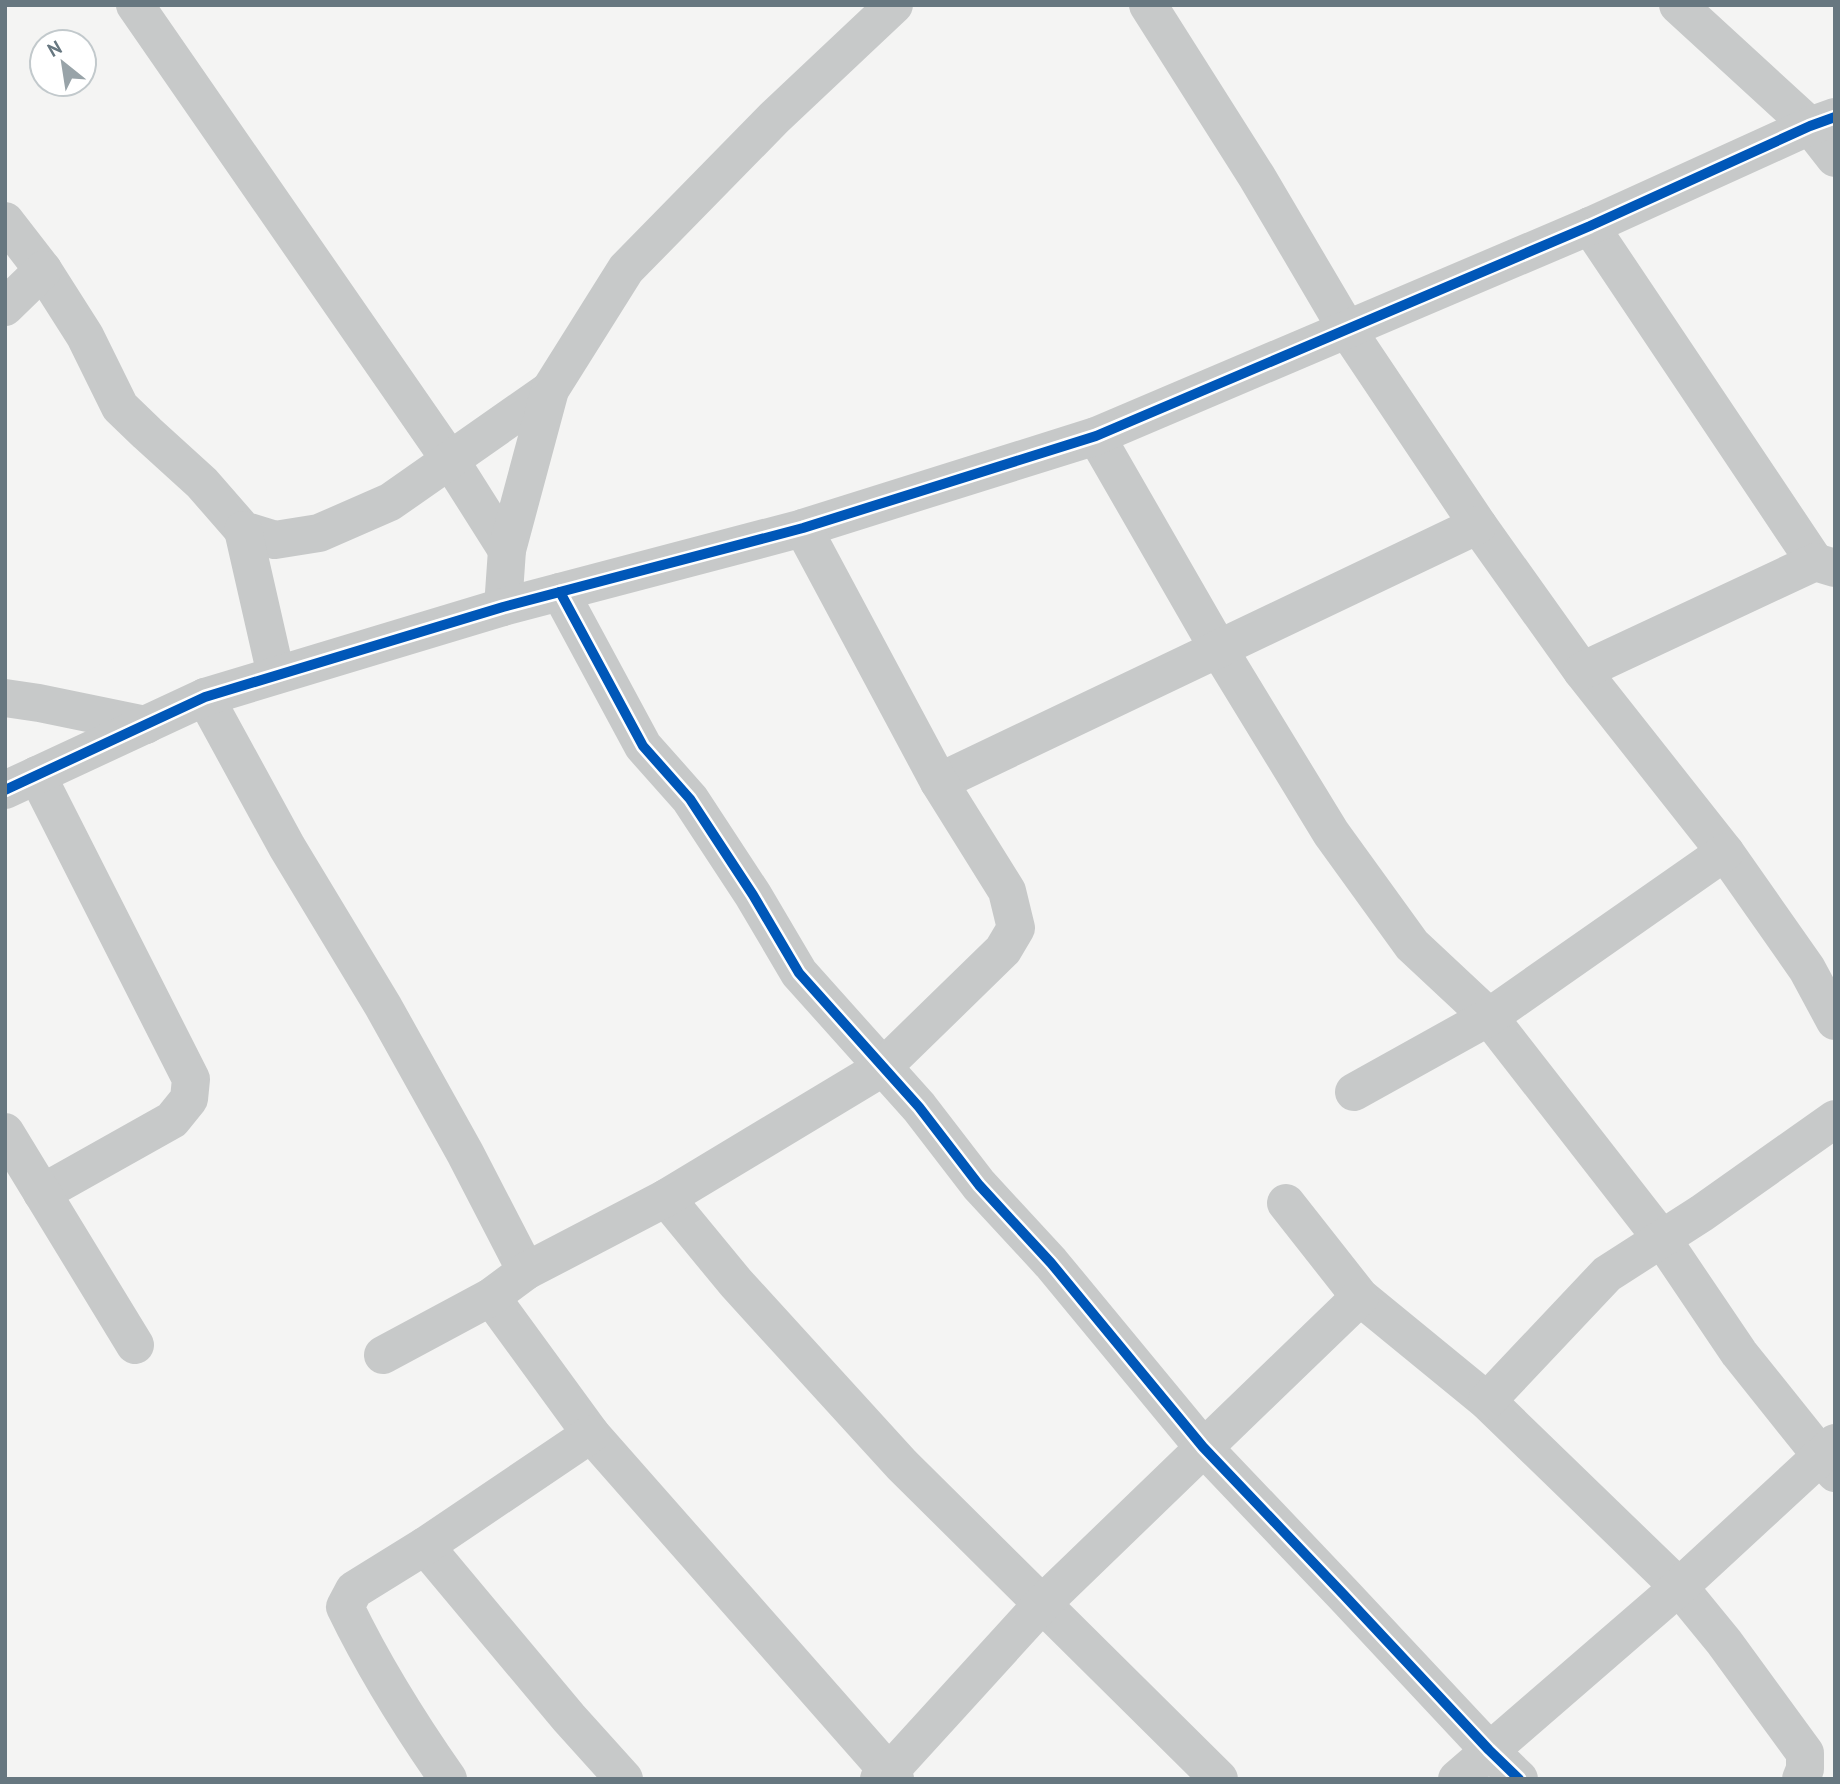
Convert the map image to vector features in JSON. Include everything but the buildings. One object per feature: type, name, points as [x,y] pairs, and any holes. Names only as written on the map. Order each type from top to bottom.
[{"type":"street","points":[[135,5],[450,460],[507,550]]},
{"type":"street","points":[[503,607],[507,550],[550,390],[626,269],[774,118],[894,5]]},
{"type":"street","points":[[1148,5],[1257,177],[1346,328],[1478,525],[1582,671],[1725,852],[1807,969],[1835,1021]]},
{"type":"street","points":[[1678,5],[1822,121],[1835,158]]},
{"type":"street","points":[[42,1193],[172,1120],[189,1099],[191,1079],[21,783],[205,696],[503,607],[803,528],[1096,436],[1590,226],[1822,121]]},
{"type":"street","points":[[5,221],[43,271],[85,336],[120,407],[202,483],[243,530],[276,675]]},
{"type":"street","points":[[1582,671],[1825,565],[1590,226]]},
{"type":"street","points":[[5,307],[43,271]]},
{"type":"street","points":[[243,530],[275,540],[319,533],[390,502],[550,390]]},
{"type":"street","points":[[1096,436],[1218,648],[1331,833],[1412,945],[1489,1017],[1662,1239],[1740,1353],[1830,1458],[1458,1779]]},
{"type":"street","points":[[939,782],[1478,525]]},
{"type":"street","points":[[383,1355],[491,1297],[526,1271],[666,1198],[883,1068],[1003,950],[1016,928],[1007,891],[939,782],[803,528]]},
{"type":"street","points":[[560,592],[643,746],[690,799],[753,895],[799,973],[919,1107],[979,1185],[1051,1263],[1203,1447],[1519,1779]]},
{"type":"street","points":[[205,696],[287,846],[465,1153],[526,1271]]},
{"type":"street","points":[[5,698],[146,725]]},
{"type":"street","points":[[1354,1092],[1489,1017],[1725,852]]},
{"type":"street","points":[[1487,1401],[1607,1274],[1835,1119]]},
{"type":"street","points":[[5,1132],[135,1345]]},
{"type":"street","points":[[666,1198],[736,1283],[902,1465],[1219,1779]]},
{"type":"street","points":[[1286,1203],[1360,1297],[1487,1401],[1679,1587],[1805,1753],[1805,1769],[1801,1779]]},
{"type":"street","points":[[491,1297],[591,1434],[888,1776],[1043,1603],[1360,1297]]},
{"type":"street","points":[[448,1779],[359,1635],[345,1607],[354,1590],[425,1546],[591,1434]]},
{"type":"street","points":[[425,1546],[624,1779]]},
{"type":"cycle path","points":[[5,790],[205,697],[503,607],[803,528],[1096,436],[1590,226],[1835,117]]},
{"type":"cycle path","points":[[560,592],[643,746],[690,799],[753,895],[799,973],[919,1107],[979,1185],[1051,1263],[1203,1447],[1519,1779]]}]
